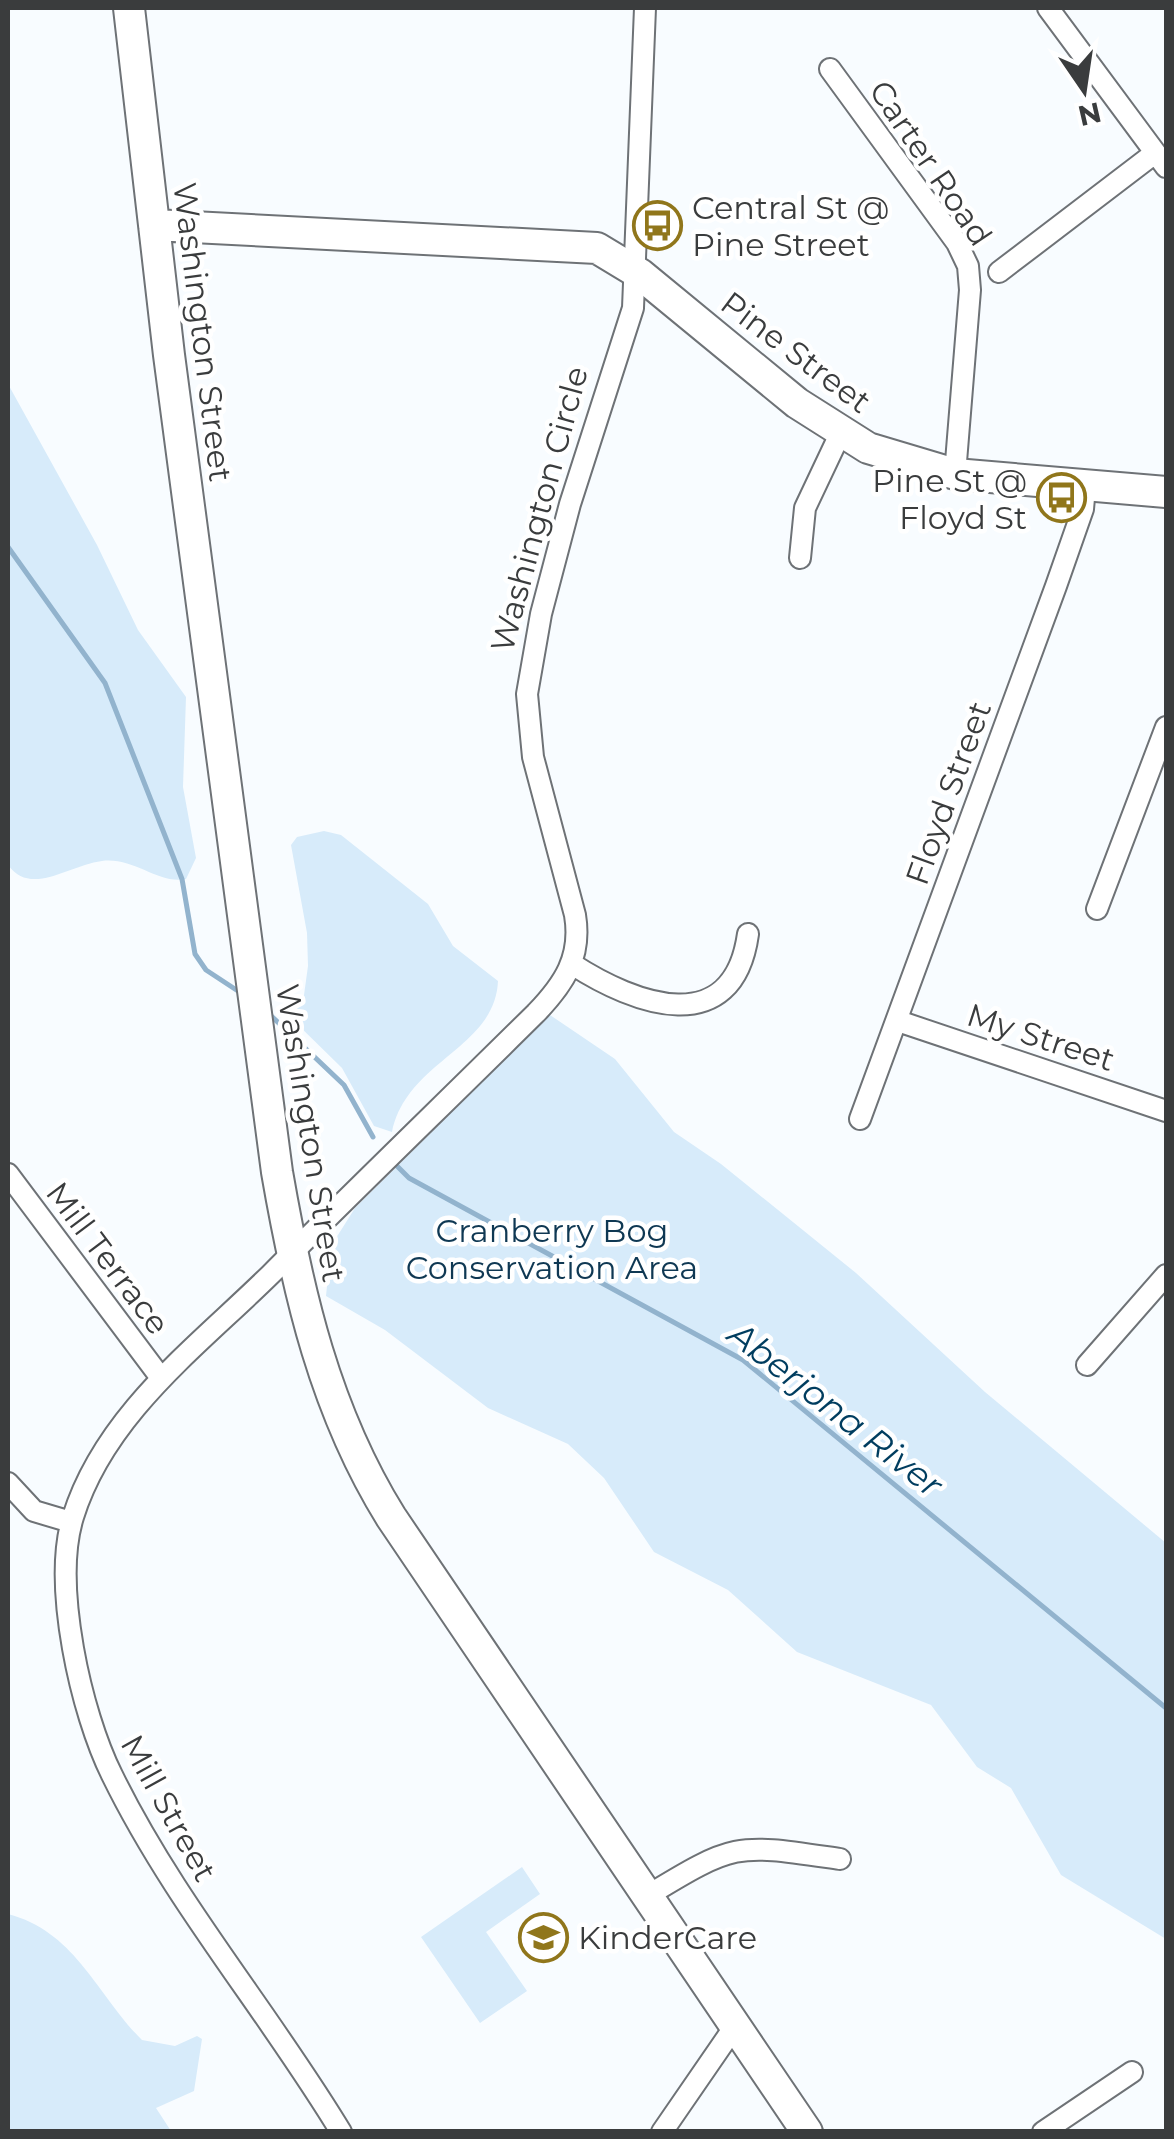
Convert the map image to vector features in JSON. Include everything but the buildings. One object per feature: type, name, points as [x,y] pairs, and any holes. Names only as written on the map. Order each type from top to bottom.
[{"type":"main road","name":"Washington Street","points":[[129,8],[256,1015],[291,1254],[328,1389],[372,1487],[807,2132]]},
{"type":"main road","points":[[154,225],[590,246],[635,270]]},
{"type":"main road","name":"Pine Street","points":[[635,270],[840,434],[900,460],[955,474],[1166,492]]},
{"type":"street","name":"Washington Circle","points":[[572,964],[577,925],[532,757],[528,694],[541,614],[570,504],[631,316],[645,8]]},
{"type":"street","points":[[999,272],[1161,160],[1048,8]]},
{"type":"street","name":"Carter Road","points":[[830,69],[957,243],[968,266],[970,290],[955,474]]},
{"type":"street","points":[[800,558],[804,508],[840,434]]},
{"type":"street","name":"Floyd Street","points":[[860,1118],[1056,586],[1082,509],[1085,486]]},
{"type":"street","points":[[1097,909],[1166,727]]},
{"type":"street","points":[[291,1254],[536,1014],[572,964],[639,1000],[664,1006],[691,1003],[713,994],[736,976],[744,960],[748,934]]},
{"type":"street","name":"My Street","points":[[898,1021],[1166,1111]]},
{"type":"street","name":"Mill Terrace","points":[[8,1174],[161,1378]]},
{"type":"street","name":"Mill Street","points":[[291,1254],[161,1378],[102,1458],[71,1522],[67,1553],[73,1634],[88,1712],[106,1762],[184,1898],[341,2132]]},
{"type":"street","points":[[1087,1365],[1166,1275]]},
{"type":"street","points":[[8,1483],[34,1510],[71,1522]]},
{"type":"street","points":[[648,1896],[713,1856],[739,1848],[840,1859]]},
{"type":"street","points":[[662,2132],[735,2026]]},
{"type":"street","points":[[1043,2132],[1132,2072]]},
{"type":"green space","points":[[8,384],[97,545],[138,630],[186,697],[183,787],[196,858],[186,879],[166,878],[114,861],[39,879],[17,874],[8,865]]},
{"type":"green space","points":[[324,831],[341,835],[428,904],[453,946],[498,981],[493,1004],[482,1023],[414,1088],[392,1132],[374,1126],[342,1068],[292,1019],[304,995],[308,966],[307,933],[291,845],[297,837]]},
{"type":"green space","name":"Cranberry Bog Conservation Area","points":[[550,1015],[615,1059],[674,1132],[721,1164],[856,1273],[985,1392],[1166,1543],[1166,1939],[1061,1875],[1011,1788],[977,1767],[931,1705],[797,1652],[728,1590],[654,1552],[604,1478],[568,1444],[488,1408],[385,1330],[326,1296],[331,1246],[355,1208]]},
{"type":"green space","points":[[522,1867],[540,1894],[486,1932],[527,1991],[480,2023],[421,1937]]},
{"type":"green space","points":[[8,1914],[51,1935],[68,1950],[142,2040],[175,2046],[197,2036],[202,2039],[194,2091],[156,2108],[171,2131],[8,2131]]},
{"type":"waterway","name":"Aberjona River","points":[[8,547],[105,683],[182,879],[195,954],[206,970],[241,993]]},
{"type":"waterway","name":"Aberjona River","points":[[266,1011],[344,1085],[373,1137]]},
{"type":"waterway","name":"Aberjona River","points":[[394,1163],[409,1178],[743,1360],[1166,1708]]},
{"type":"place","name":"Central St @ Pine Street","points":[[657,225]]},
{"type":"place","name":"Pine St @ Floyd St","points":[[1062,498]]},
{"type":"place","name":"KinderCare","points":[[543,1937]]}]
